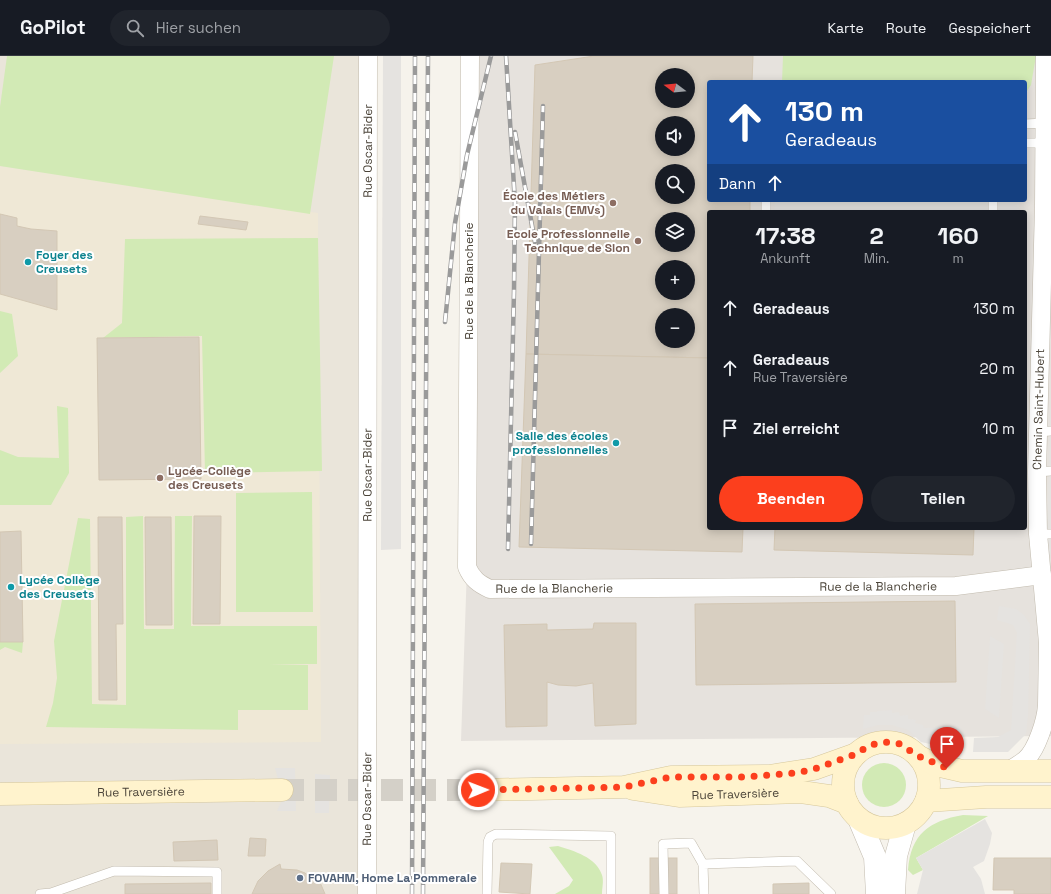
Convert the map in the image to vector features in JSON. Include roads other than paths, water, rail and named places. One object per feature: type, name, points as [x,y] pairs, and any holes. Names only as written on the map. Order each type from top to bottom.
[{"type":"main road","points":[[918,756],[925,766],[929,789],[926,801],[917,815],[905,824],[892,828],[880,828],[869,825],[853,811],[844,794],[843,779],[848,765],[856,754],[870,745],[885,742],[906,747],[918,756],[936,765],[962,771],[1051,771]]},
{"type":"main road","name":"Rue Traversière","points":[[624,787],[671,777],[746,777],[796,773],[814,769],[856,754]]},
{"type":"main road","name":"Rue Traversière","points":[[478,790],[624,787],[679,796],[712,797],[801,792],[829,796],[853,811]]},
{"type":"main road","name":"Rue Traversière","points":[[0,794],[282,790]]},
{"type":"main road","points":[[926,801],[986,797],[1051,797]]},
{"type":"street","name":"Rue Oscar-Bider","points":[[367,894],[368,56]]},
{"type":"street","name":"Rue de la Blancherie","points":[[470,56],[467,567],[471,576],[479,584],[490,590],[956,586],[1042,575]]},
{"type":"street","name":"Chemin Saint-Hubert","points":[[1009,771],[1026,759],[1038,739],[1049,712],[1048,643],[1042,575],[1045,534],[1039,463],[1044,432],[1048,208],[1044,143],[1045,56]]},
{"type":"street","points":[[853,811],[875,857],[877,894]]},
{"type":"street","points":[[894,894],[896,856],[905,824]]},
{"type":"lane","points":[[1027,124],[1045,123]]},
{"type":"lane","points":[[1027,143],[1044,143]]},
{"type":"lane","points":[[487,894],[488,842],[490,837],[496,834],[611,836],[611,894]]},
{"type":"lane","points":[[664,894],[663,844],[691,843],[703,864],[704,894]]},
{"type":"lane","points":[[703,864],[797,861],[831,894]]},
{"type":"lane","points":[[40,894],[51,893],[114,871],[122,871],[217,872],[217,894]]},
{"type":"tunnel","points":[[282,790],[478,790]]},
{"type":"railway","points":[[412,894],[415,56]]},
{"type":"railway","points":[[423,894],[428,56]]},
{"type":"railway","points":[[445,322],[455,223],[467,155],[491,56]]},
{"type":"railway","points":[[506,56],[515,203],[508,549]]},
{"type":"railway","points":[[531,544],[543,106]]},
{"type":"railway","points":[[515,132],[535,242]]},
{"type":"place","name":"École des Métiers du Valais (EMVs)","points":[[613,203]]},
{"type":"place","name":"Ecole Professionnelle Technique de Sion","points":[[638,241]]},
{"type":"place","name":"Foyer des Creusets","points":[[28,262]]},
{"type":"place","name":"Salle des écoles professionnelles","points":[[616,443]]},
{"type":"place","name":"Lycée-Collège des Creusets","points":[[160,478]]},
{"type":"place","name":"Lycée Collège des Creusets","points":[[11,587]]},
{"type":"place","name":"FOVAHM, Home La Pommeraie","points":[[300,878]]}]
